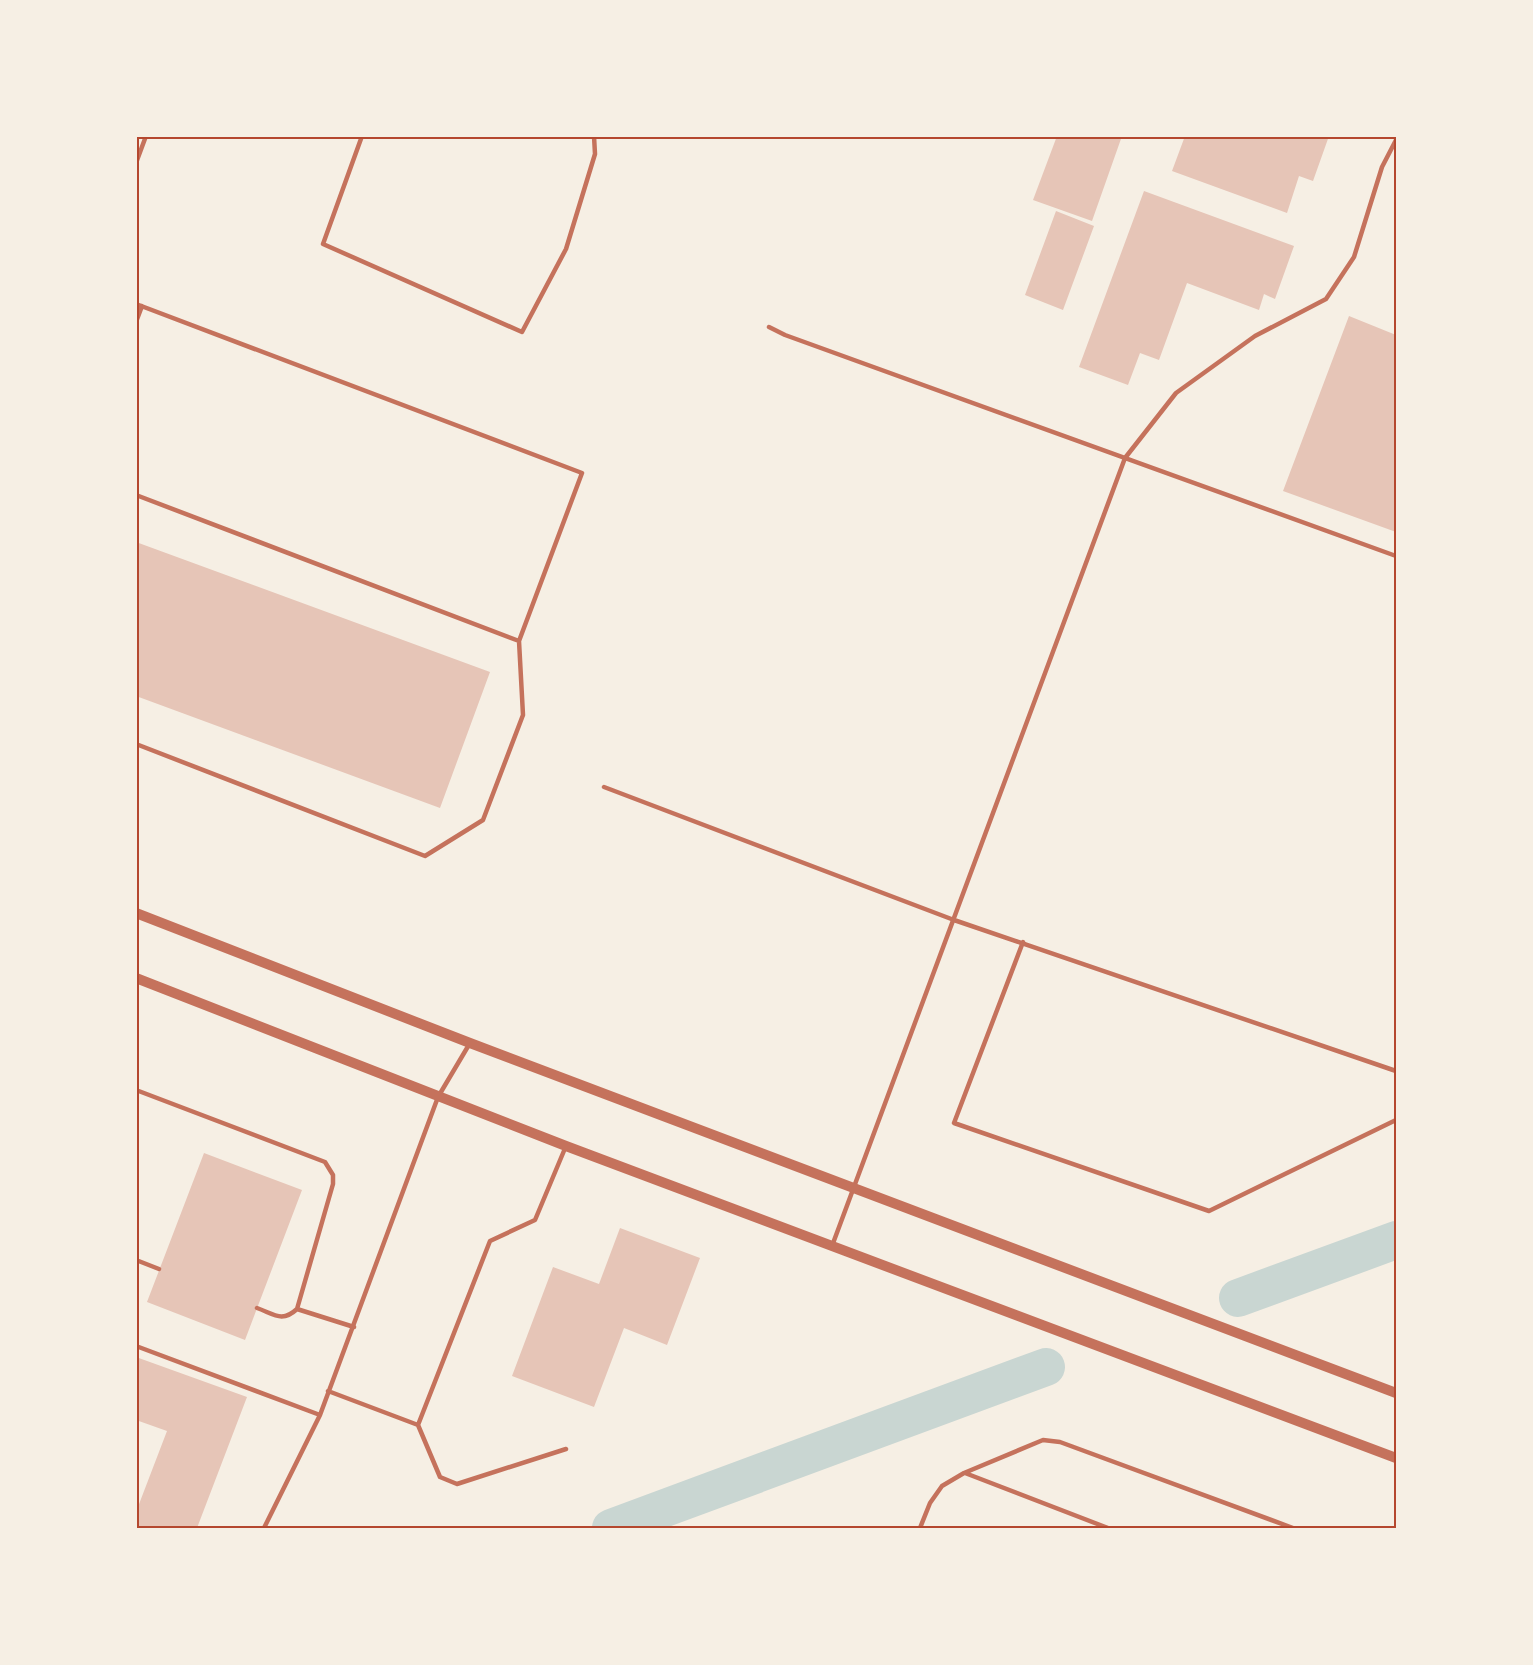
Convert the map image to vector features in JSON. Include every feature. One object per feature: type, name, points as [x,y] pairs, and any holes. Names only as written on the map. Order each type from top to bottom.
[{"type":"street","points":[[136,913],[470,1043],[1396,1393]]},
{"type":"street","points":[[136,978],[566,1146],[1396,1458]]},
{"type":"lane","points":[[136,163],[146,136]]},
{"type":"lane","points":[[362,136],[323,244],[522,332],[566,249],[595,154],[594,136]]},
{"type":"lane","points":[[832,1246],[1125,458],[1176,393],[1255,336],[1326,299],[1354,257],[1383,167],[1396,140]]},
{"type":"lane","points":[[136,322],[139,305],[582,473],[519,641],[523,715],[483,820],[424,856],[136,744]]},
{"type":"lane","points":[[769,327],[1396,556]]},
{"type":"lane","points":[[136,495],[519,641]]},
{"type":"lane","points":[[604,787],[954,920],[1396,1071]]},
{"type":"lane","points":[[1023,942],[954,1123],[1209,1211],[1396,1120]]},
{"type":"lane","points":[[264,1528],[320,1415],[438,1097],[470,1043]]},
{"type":"lane","points":[[136,1090],[324,1162],[333,1175],[333,1184],[297,1309],[283,1318],[257,1308]]},
{"type":"lane","points":[[566,1146],[535,1220],[490,1241],[418,1425],[440,1477],[456,1484],[566,1449]]},
{"type":"lane","points":[[136,1260],[159,1269]]},
{"type":"lane","points":[[297,1309],[354,1327]]},
{"type":"lane","points":[[136,1346],[320,1415]]},
{"type":"lane","points":[[328,1391],[418,1425]]},
{"type":"lane","points":[[920,1528],[930,1503],[942,1486],[964,1473],[1043,1440],[1060,1442],[1293,1528]]},
{"type":"lane","points":[[964,1473],[1108,1528]]},
{"type":"building","points":[[1057,136],[1122,136],[1092,221],[1033,200]]},
{"type":"building","points":[[1185,136],[1329,136],[1313,181],[1299,176],[1287,213],[1172,171]]},
{"type":"building","points":[[1144,191],[1294,246],[1275,299],[1264,294],[1259,310],[1187,283],[1159,360],[1140,353],[1128,385],[1079,367]]},
{"type":"building","points":[[1056,211],[1094,226],[1063,310],[1025,295]]},
{"type":"building","points":[[1349,316],[1396,335],[1396,532],[1283,491]]},
{"type":"building","points":[[136,542],[490,672],[440,808],[136,696]]},
{"type":"building","points":[[204,1153],[302,1190],[245,1340],[147,1302]]},
{"type":"building","points":[[620,1228],[700,1258],[667,1345],[624,1328],[594,1407],[512,1376],[553,1267],[599,1284]]},
{"type":"building","points":[[136,1357],[247,1397],[197,1528],[136,1528],[136,1512],[167,1431],[136,1420]]},
{"type":"waterway","points":[[1238,1298],[1396,1240]]},
{"type":"waterway","points":[[611,1528],[1046,1367]]}]
